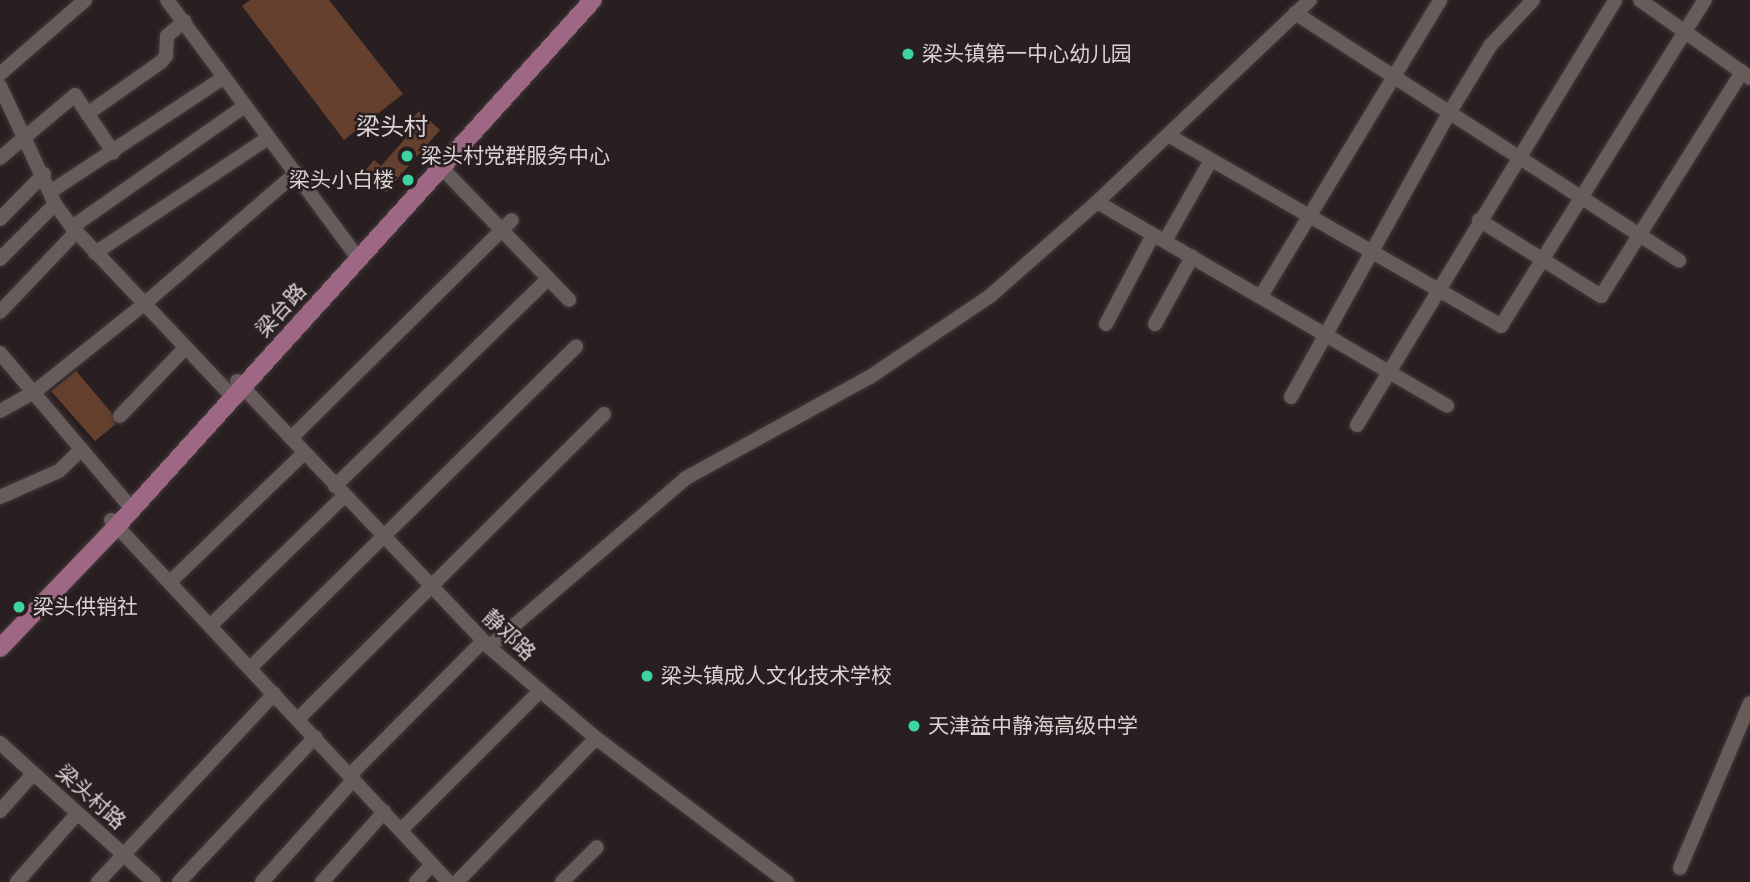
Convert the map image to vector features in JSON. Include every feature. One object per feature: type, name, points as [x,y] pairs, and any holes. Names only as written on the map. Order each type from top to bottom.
[{"type":"main road","name":"梁台路","points":[[438,164],[582,0]]},
{"type":"main road","name":"梁台路","points":[[0,648],[438,164],[593,0]]},
{"type":"main road","name":"梁台路","points":[[0,637],[114,523]]},
{"type":"street","points":[[0,74],[85,0]]},
{"type":"street","points":[[167,0],[355,255]]},
{"type":"street","points":[[262,882],[352,777],[486,644],[686,478],[870,377],[990,296],[1097,202],[1310,0]]},
{"type":"street","points":[[1261,296],[1392,73],[1440,0]]},
{"type":"street","points":[[1291,397],[1451,110],[1490,46],[1533,0]]},
{"type":"street","points":[[1357,425],[1437,287],[1615,0]]},
{"type":"street","points":[[1479,220],[1601,296],[1746,75],[1640,0]]},
{"type":"street","points":[[1168,135],[1501,326],[1705,0]]},
{"type":"street","points":[[1295,13],[1451,110],[1678,260]]},
{"type":"street","points":[[87,114],[160,62],[166,56],[167,36],[184,21]]},
{"type":"street","points":[[0,259],[53,198],[113,152],[223,78]]},
{"type":"street","name":"静邓路","points":[[0,86],[44,174],[53,198],[74,230],[185,348],[291,438],[486,644],[596,738],[787,882]]},
{"type":"street","points":[[0,158],[24,133],[75,95],[113,152]]},
{"type":"street","points":[[0,312],[74,230],[245,106]]},
{"type":"street","points":[[95,253],[268,138]]},
{"type":"street","points":[[1106,324],[1211,160]]},
{"type":"street","points":[[438,164],[508,224],[569,300]]},
{"type":"street","points":[[0,411],[33,393],[143,304],[296,173]]},
{"type":"street","points":[[0,219],[44,174]]},
{"type":"street","points":[[1097,202],[1447,405]]},
{"type":"street","points":[[291,438],[508,224]]},
{"type":"street","points":[[1155,324],[1192,257]]},
{"type":"street","points":[[210,626],[549,278]]},
{"type":"street","points":[[250,668],[576,346]]},
{"type":"street","points":[[120,416],[185,348]]},
{"type":"street","points":[[0,353],[129,506]]},
{"type":"street","points":[[298,719],[604,414]]},
{"type":"street","points":[[0,496],[24,490],[59,471],[81,450]]},
{"type":"street","points":[[170,582],[304,453]]},
{"type":"street","points":[[114,523],[448,882]]},
{"type":"street","points":[[401,830],[540,691]]},
{"type":"street","points":[[98,882],[274,694]]},
{"type":"street","points":[[1680,867],[1750,703]]},
{"type":"street","points":[[179,882],[315,737]]},
{"type":"street","points":[[457,882],[596,738]]},
{"type":"street","name":"梁头村路","points":[[0,743],[154,882]]},
{"type":"street","points":[[0,811],[33,774]]},
{"type":"street","points":[[322,882],[384,812]]},
{"type":"street","points":[[17,882],[77,814]]},
{"type":"street","points":[[562,882],[597,847]]},
{"type":"street","points":[[416,882],[432,864]]},
{"type":"building","points":[[250,0],[329,0],[403,94],[344,140],[242,6]]},
{"type":"building","points":[[419,111],[440,130],[386,192],[364,172],[374,160],[381,166],[417,125],[411,120]]},
{"type":"building","points":[[76,371],[111,412],[116,424],[95,441],[51,391]]},
{"type":"place","name":"梁头镇第一中心幼儿园","points":[[908,54]]},
{"type":"place","name":"梁头村党群服务中心","points":[[407,156]]},
{"type":"place","name":"梁头小白楼","points":[[408,180]]},
{"type":"place","name":"梁头供销社","points":[[19,607]]},
{"type":"place","name":"梁头镇成人文化技术学校","points":[[647,676]]},
{"type":"place","name":"天津益中静海高级中学","points":[[914,726]]},
{"type":"district","name":"梁头村","points":[[392,127]]}]
